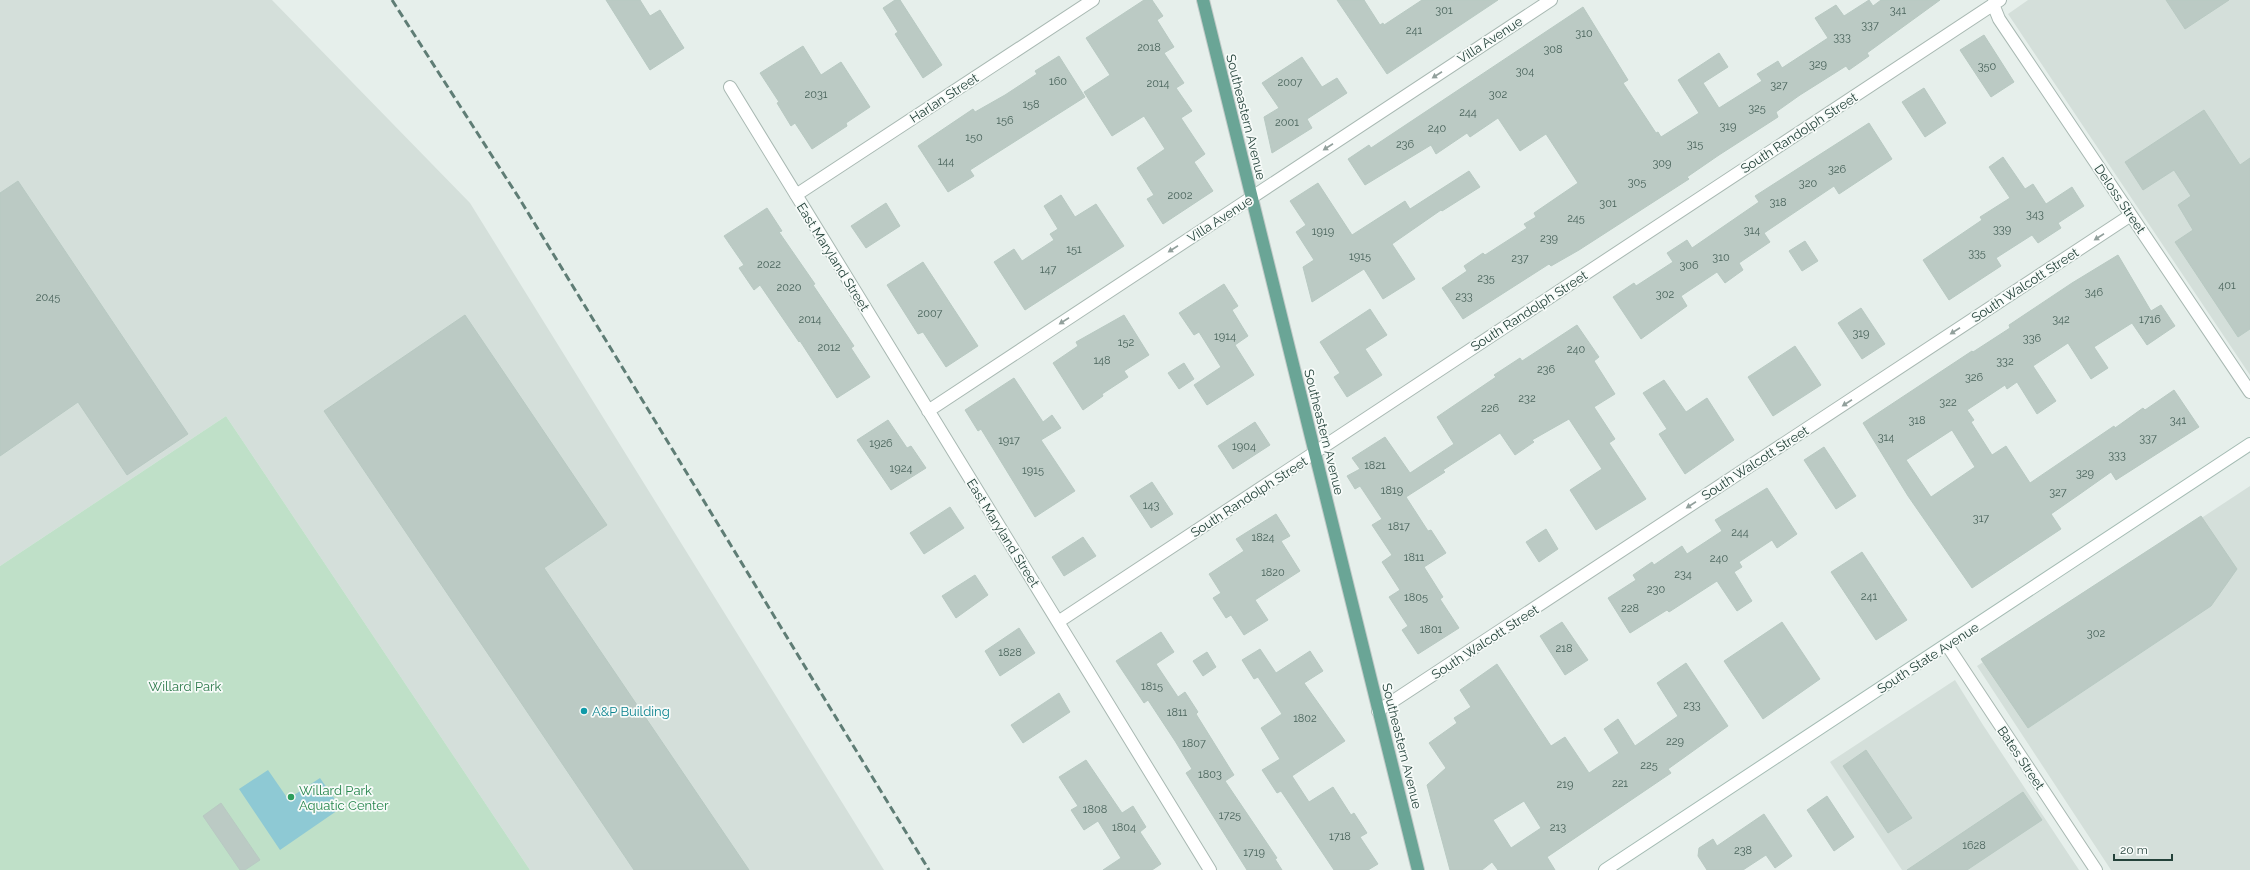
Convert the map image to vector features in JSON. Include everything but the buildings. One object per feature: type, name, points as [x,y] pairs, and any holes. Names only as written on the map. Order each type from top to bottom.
[{"type":"main road","name":"Southeastern Avenue","points":[[1203,0],[1418,870]]},
{"type":"street","name":"Harlan Street","points":[[796,195],[1093,0]]},
{"type":"street","name":"Villa Avenue","points":[[928,411],[1551,0]]},
{"type":"street","name":"Deloss Street","points":[[1996,2],[1999,19],[2250,392]]},
{"type":"street","name":"South Randolph Street","points":[[1058,622],[1996,2]]},
{"type":"street","name":"East Maryland Street","points":[[730,87],[1210,870]]},
{"type":"street","name":"South Walcott Street","points":[[1378,711],[2131,215]]},
{"type":"street","name":"South State Avenue","points":[[1605,870],[2250,444]]},
{"type":"street","name":"Bates Street","points":[[1947,645],[2096,870]]},
{"type":"shaded area","points":[[0,0],[272,0],[470,203],[884,870],[530,870],[226,416],[0,566]]},
{"type":"shaded area","points":[[2028,0],[2250,0],[2250,375],[2008,14]]},
{"type":"shaded area","points":[[2250,486],[2250,870],[2111,870],[1977,666]]},
{"type":"shaded area","points":[[1955,680],[2079,870],[1902,870],[1830,762]]},
{"type":"green space","name":"Willard Park","points":[[226,416],[530,870],[0,870],[0,566]]},
{"type":"water","points":[[268,770],[288,799],[320,778],[341,808],[280,850],[239,789]]},
{"type":"railway","points":[[392,0],[519,198],[929,870]]},
{"type":"place","name":"A&P Building","points":[[584,711]]},
{"type":"place","name":"Willard Park Aquatic Center","points":[[291,797]]}]
